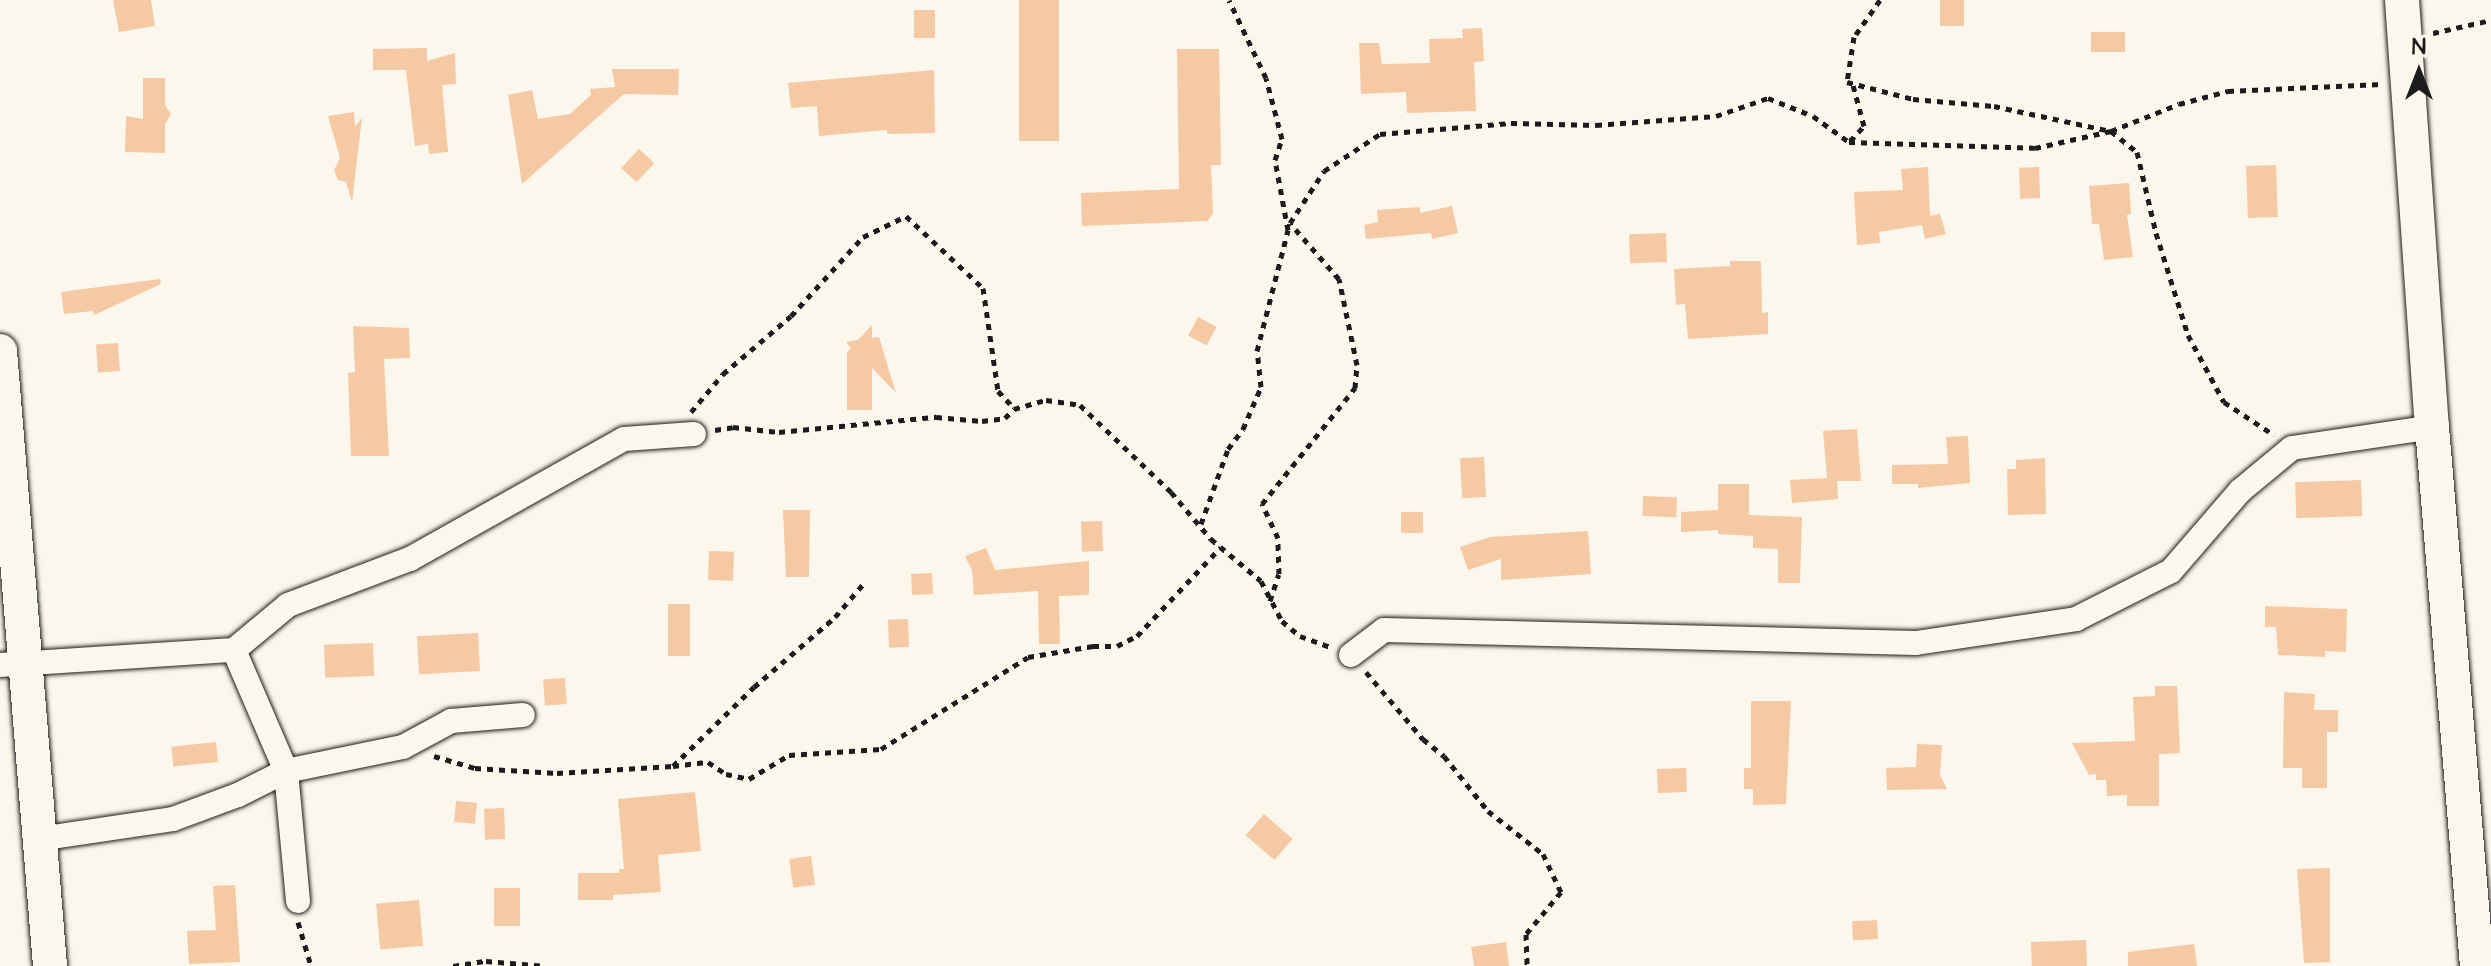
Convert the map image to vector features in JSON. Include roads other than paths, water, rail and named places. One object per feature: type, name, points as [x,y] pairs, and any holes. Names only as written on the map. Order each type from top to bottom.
[{"type":"street","points":[[2402,0],[2432,427],[2477,966]]},
{"type":"street","points":[[0,351],[12,665],[39,839],[50,966]]},
{"type":"street","points":[[1351,655],[1384,630],[1916,643],[2076,619],[2171,571],[2240,491],[2292,448],[2432,427]]},
{"type":"street","points":[[12,665],[234,650],[288,605],[410,559],[624,439],[683,434]]},
{"type":"street","points":[[234,650],[286,771],[298,901]]},
{"type":"street","points":[[39,839],[173,819],[238,795],[286,771],[403,747],[451,721],[523,715]]}]
